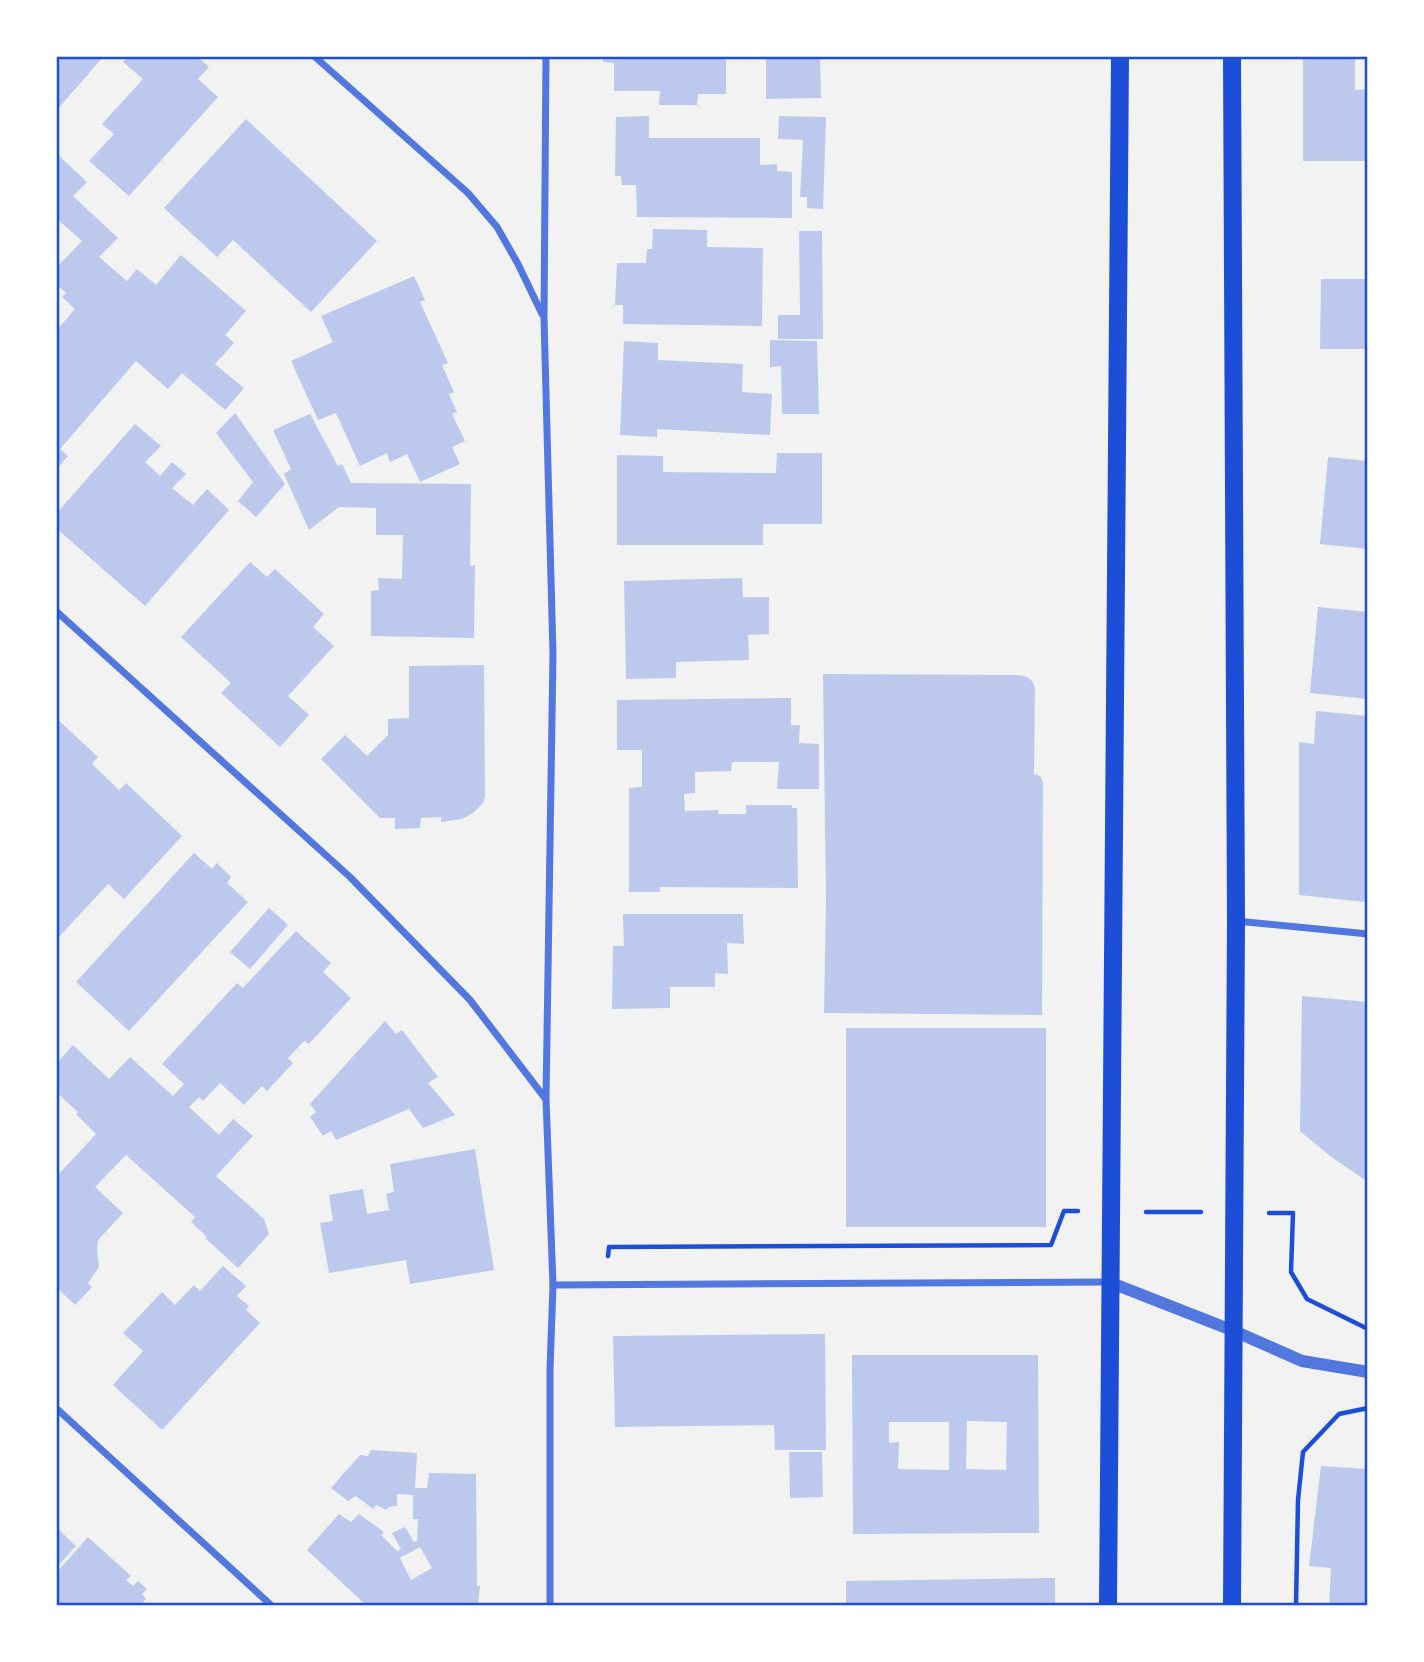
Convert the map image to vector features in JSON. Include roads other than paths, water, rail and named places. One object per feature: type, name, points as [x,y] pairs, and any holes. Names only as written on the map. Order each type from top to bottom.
[{"type":"main road","points":[[1108,1606],[1120,56]]},
{"type":"main road","points":[[1232,1606],[1236,921],[1233,56]]},
{"type":"street","points":[[314,56],[468,193],[502,236],[544,318]]},
{"type":"street","points":[[545,56],[544,318],[553,654],[546,1099],[553,1284],[550,1369],[550,1606]]},
{"type":"street","points":[[56,611],[350,877],[470,1000],[546,1099]]},
{"type":"street","points":[[1236,921],[1368,934]]},
{"type":"street","points":[[553,1284],[1109,1282],[1234,1331],[1301,1361],[1368,1372]]},
{"type":"street","points":[[56,1408],[272,1606]]}]
